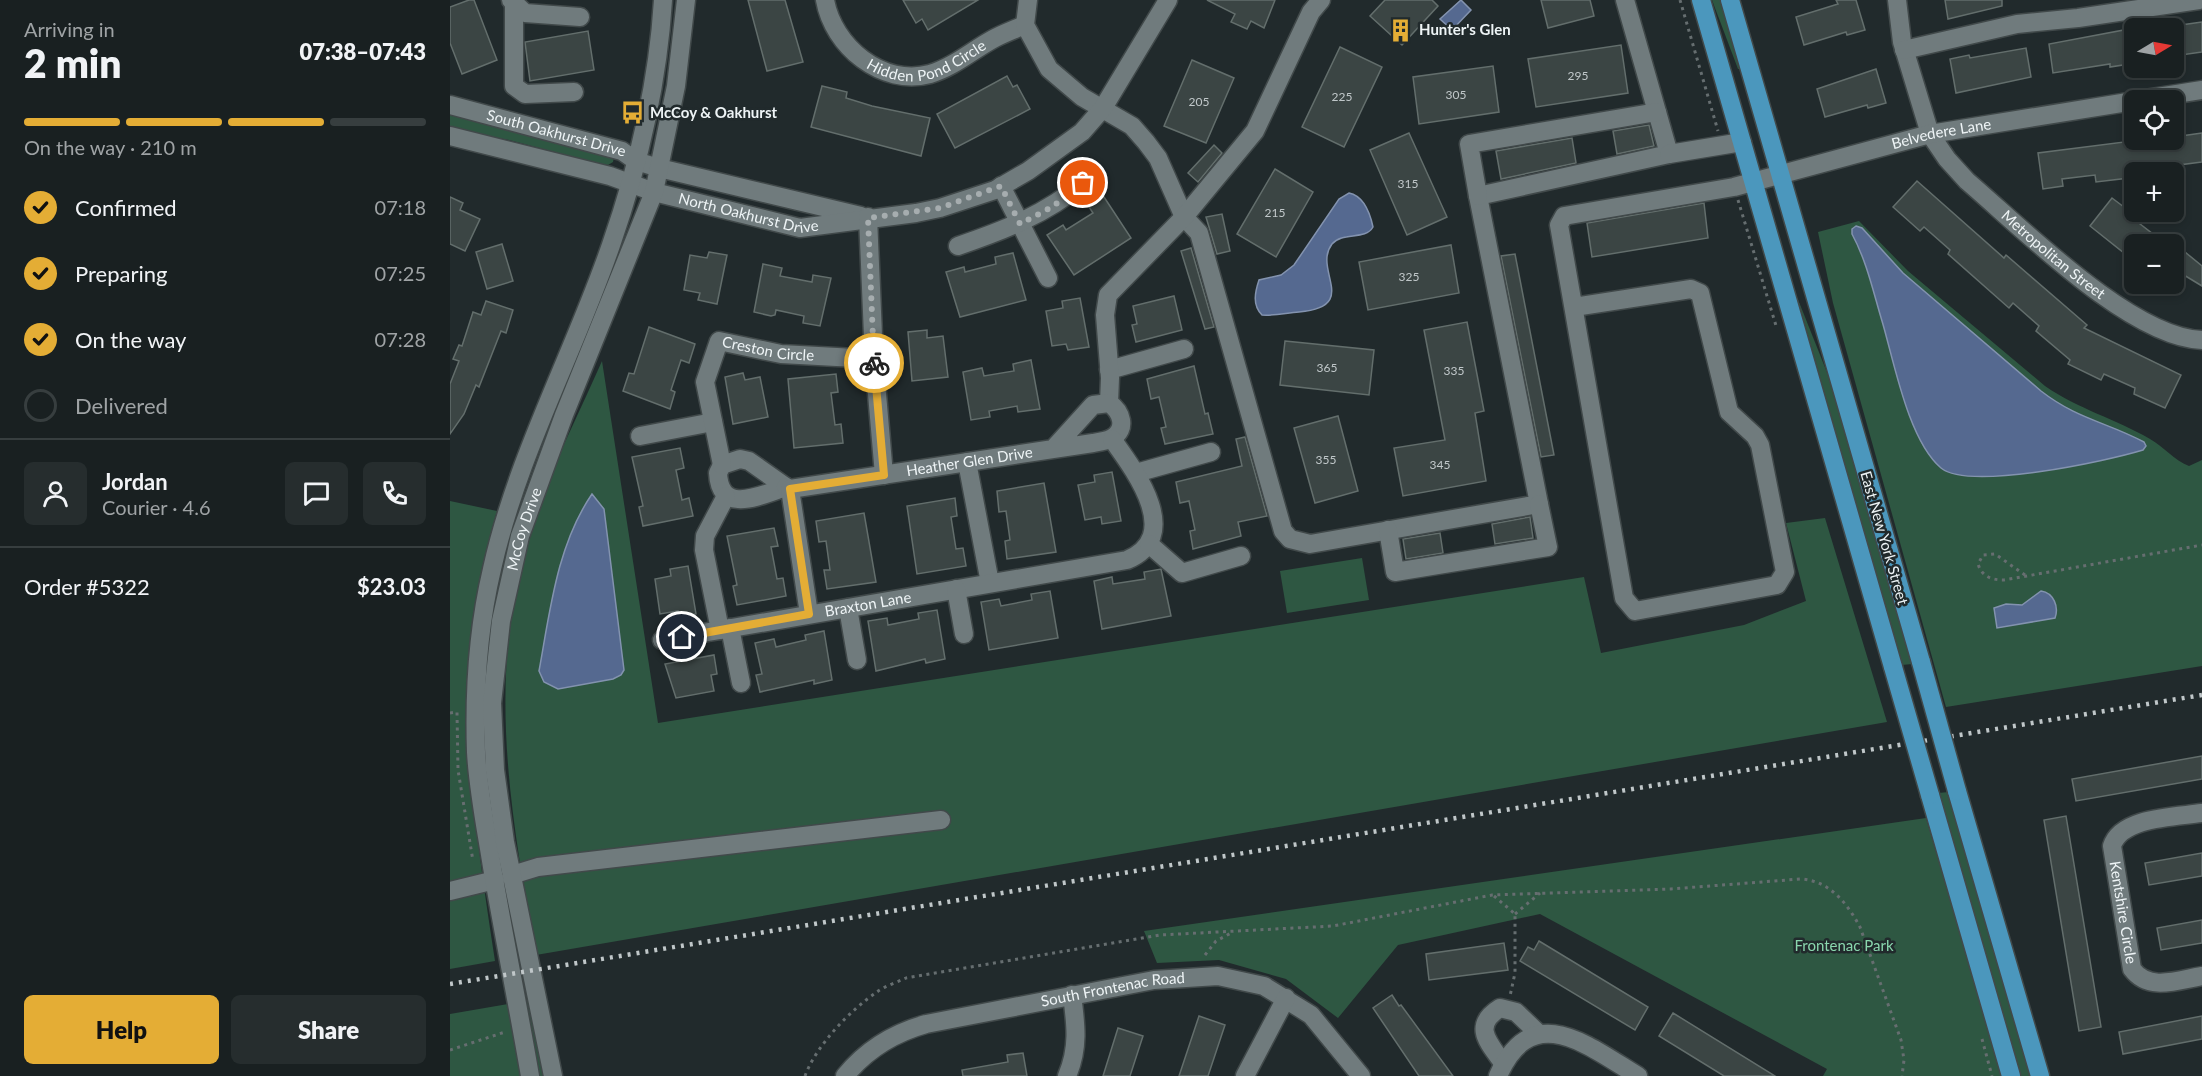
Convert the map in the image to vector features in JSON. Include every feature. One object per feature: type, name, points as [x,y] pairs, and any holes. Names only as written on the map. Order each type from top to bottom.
[{"type":"main road","name":"East New York Street","points":[[1701,0],[2011,1076]]},
{"type":"main road","name":"East New York Street","points":[[1730,0],[2040,1076]]},
{"type":"street","name":"McCoy Drive","points":[[553,1076],[503,878],[482,808],[476,753],[476,697],[480,634],[492,568],[528,453],[611,246],[630,185],[661,40],[663,0]]},
{"type":"street","name":"McCoy Drive","points":[[530,1076],[503,878],[495,770],[492,702],[501,621],[524,525],[564,415],[654,192],[675,86],[686,0]]},
{"type":"street","name":"Hidden Pond Circle","points":[[825,0],[831,21],[854,53],[872,66],[906,75],[929,74],[1025,25]]},
{"type":"street","points":[[1028,0],[1025,25],[1049,69],[1083,97],[1132,126],[1158,158],[1184,218],[1199,233],[1283,531],[1290,539],[1310,544],[1539,504]]},
{"type":"street","name":"North Oakhurst Drive","points":[[630,185],[800,228],[940,208],[1001,186],[1029,171],[1076,137],[1103,108],[1168,0]]},
{"type":"street","points":[[1241,556],[1182,573],[1149,544],[1155,527],[1136,473],[1112,439],[1122,423],[1120,415],[1109,403],[1105,315],[1108,295],[1184,218],[1255,131],[1311,12],[1321,0]]},
{"type":"street","points":[[1625,0],[1668,154]]},
{"type":"street","name":"Metropolitan Street","points":[[1897,0],[1898,22],[1904,50],[1930,134],[1947,159],[1967,181],[2102,295],[2133,316],[2176,335],[2202,340]]},
{"type":"street","points":[[1904,50],[2017,24],[2078,18],[2199,0]]},
{"type":"street","points":[[512,2],[525,13],[580,17]]},
{"type":"street","points":[[512,2],[514,86],[525,94],[573,92]]},
{"type":"street","name":"Belvedere Lane","points":[[2184,93],[2202,90]]},
{"type":"street","name":"Belvedere Lane","points":[[1574,307],[1559,225],[1564,216],[1754,182],[1897,141],[1930,134],[2124,103]]},
{"type":"street","name":"South Oakhurst Drive","points":[[450,105],[622,151],[636,161],[659,168]]},
{"type":"street","points":[[1388,530],[1395,572],[1548,547],[1469,144],[1657,112]]},
{"type":"street","name":"South Oakhurst Drive","points":[[450,136],[599,173],[630,185]]},
{"type":"street","points":[[1478,196],[1668,154],[1742,142]]},
{"type":"street","name":"North Oakhurst Drive","points":[[659,168],[868,218]]},
{"type":"street","points":[[958,246],[1020,224],[1052,207],[1083,183]]},
{"type":"street","points":[[1001,186],[1048,278]]},
{"type":"street","name":"Heather Glen Drive","points":[[868,218],[874,359],[884,475]]},
{"type":"street","points":[[1691,289],[1701,294],[1729,412],[1755,436],[1760,445],[1785,572],[1777,585],[1635,611],[1624,598],[1574,307],[1691,289]]},
{"type":"street","name":"Creston Circle","points":[[723,465],[705,382],[719,341],[781,354],[874,359]]},
{"type":"street","points":[[1109,370],[1184,349]]},
{"type":"street","name":"Heather Glen Drive","points":[[1054,448],[1093,405],[1109,403]]},
{"type":"street","points":[[640,436],[712,422]]},
{"type":"street","name":"Heather Glen Drive","points":[[726,495],[732,499],[753,498],[788,488],[1112,439]]},
{"type":"street","points":[[1136,473],[1211,452]]},
{"type":"street","points":[[741,683],[704,550],[705,536],[726,495],[718,481],[718,473],[723,465],[740,459],[749,461],[788,488],[809,614]]},
{"type":"street","points":[[967,462],[990,583]]},
{"type":"street","name":"Braxton Lane","points":[[662,640],[1127,560],[1139,554],[1149,544]]},
{"type":"street","points":[[956,589],[964,634]]},
{"type":"street","points":[[848,608],[857,660]]},
{"type":"street","name":"Kentshire Circle","points":[[2202,813],[2132,825],[2120,831],[2112,846],[2132,969],[2138,976],[2152,983],[2202,976]]},
{"type":"street","points":[[450,891],[538,867],[941,820]]},
{"type":"street","name":"South Frontenac Road","points":[[845,1076],[875,1047],[913,1028],[1072,995],[1183,976],[1218,976],[1264,986],[1311,1015],[1361,1076]]},
{"type":"street","points":[[1067,1076],[1073,1061],[1077,1037],[1072,995]]},
{"type":"street","points":[[1245,1076],[1286,998]]},
{"type":"street","points":[[1501,1070],[1485,1037],[1484,1029],[1487,1018],[1493,1013],[1508,1008],[1516,1012],[1538,1033]]},
{"type":"street","points":[[1501,1070],[1515,1046],[1538,1033],[1562,1034],[1586,1045],[1638,1076]]},
{"type":"path","points":[[2025,575],[1995,554],[1983,555],[1978,564],[1981,572],[1995,580],[2025,575],[2202,545]]},
{"type":"path","points":[[450,713],[457,712]]},
{"type":"path","points":[[805,1076],[811,1060],[836,1029],[877,991],[906,978],[1160,935],[1333,926],[1492,895],[1671,889],[1809,879],[1842,899],[1860,927],[1901,1040],[1904,1060],[1902,1076]]},
{"type":"path","points":[[1508,1008],[1515,973],[1515,914],[1541,892]]},
{"type":"path","points":[[1492,895],[1515,914]]},
{"type":"path","points":[[1205,955],[1216,941],[1233,932]]},
{"type":"path","points":[[450,1050],[509,1031]]},
{"type":"green space","points":[[1712,0],[1720,0],[1740,69],[1738,69]]},
{"type":"green space","points":[[450,111],[614,156],[613,162],[608,165],[600,164],[509,140],[450,129]]},
{"type":"green space","points":[[1859,221],[1908,271],[2045,386],[2150,439],[2189,466],[2202,460],[2202,666],[1946,707],[1833,303],[1818,232]]},
{"type":"green space","points":[[1797,297],[1830,380],[1912,664],[1902,665]]},
{"type":"green space","points":[[602,361],[658,723],[1584,577],[1601,653],[1744,625],[1806,601],[1786,523],[1825,518],[1887,722],[536,955],[511,795],[506,689],[509,636],[517,582],[538,507]]},
{"type":"green space","points":[[450,501],[497,511],[482,569],[473,626],[469,681],[469,736],[473,791],[495,961],[450,969]]},
{"type":"green space","points":[[1362,558],[1369,600],[1287,613],[1280,571]]},
{"type":"green space","points":[[1949,792],[2030,1076],[2020,1076],[1938,793]]},
{"type":"green space","name":"Frontenac Park","points":[[1926,818],[2003,1076],[1823,1076],[1827,1069],[1540,914],[1398,945],[1338,1018],[1286,979],[1219,960],[1157,963],[1144,931]]},
{"type":"green space","points":[[525,1001],[529,1001],[544,1076],[539,1076]]},
{"type":"green space","points":[[508,1004],[522,1076],[450,1076],[450,1014]]},
{"type":"water","points":[[1461,0],[1471,10],[1452,30],[1440,19]]},
{"type":"water","points":[[1349,193],[1362,201],[1373,227],[1365,234],[1342,238],[1332,244],[1327,254],[1331,286],[1328,302],[1317,308],[1299,312],[1262,315],[1256,303],[1259,280],[1281,275],[1294,265],[1339,199]]},
{"type":"water","points":[[1856,226],[1862,228],[1903,273],[2041,391],[2079,414],[2144,442],[2146,446],[2143,450],[2071,467],[2008,475],[1956,474],[1941,468],[1929,455],[1911,420],[1869,277],[1852,234],[1852,229]]},
{"type":"water","points":[[592,494],[604,509],[624,670],[621,675],[613,679],[558,689],[544,682],[539,671],[551,602],[570,535]]},
{"type":"water","points":[[2041,591],[2054,601],[2055,618],[1997,628],[1994,608],[2006,604],[2022,605]]},
{"type":"building","points":[[474,0],[497,60],[462,74],[450,43],[450,7]]},
{"type":"building","points":[[748,0],[785,0],[803,62],[767,71]]},
{"type":"building","points":[[903,0],[978,0],[928,30],[922,19],[916,23]]},
{"type":"building","points":[[1207,0],[1275,0],[1264,28],[1251,21],[1247,29],[1231,22],[1235,14]]},
{"type":"building","name":"Hunter's Glen","points":[[1385,0],[1432,0],[1438,6],[1402,45],[1370,16]]},
{"type":"building","points":[[1541,0],[1590,0],[1594,16],[1548,28]]},
{"type":"building","points":[[1836,0],[1856,0],[1865,30],[1847,35],[1846,32],[1804,45],[1796,17],[1838,4]]},
{"type":"building","points":[[1945,0],[2002,0],[2002,6],[1948,19]]},
{"type":"building","points":[[2202,22],[2202,52],[2184,55],[2184,25]]},
{"type":"building","points":[[2124,30],[2124,65],[2110,67],[2110,64],[2053,73],[2049,44]]},
{"type":"building","points":[[588,31],[594,70],[530,81],[525,42]]},
{"type":"building","points":[[1621,45],[1628,93],[1536,107],[1528,59]]},
{"type":"building","points":[[1340,47],[1382,67],[1344,147],[1302,127]]},
{"type":"building","points":[[2026,48],[2031,77],[1956,93],[1950,59],[1969,55],[1970,58]]},
{"type":"building","points":[[1192,60],[1234,78],[1206,143],[1164,126]]},
{"type":"building","points":[[1493,66],[1499,112],[1419,124],[1413,77]]},
{"type":"building","points":[[1876,69],[1886,103],[1868,108],[1867,105],[1825,117],[1817,89]]},
{"type":"building","points":[[1007,76],[1013,87],[1017,85],[1030,109],[955,148],[937,114]]},
{"type":"building","points":[[822,86],[847,92],[846,98],[872,106],[930,118],[921,156],[811,127]]},
{"type":"building","points":[[1649,125],[1654,146],[1617,154],[1613,131]]},
{"type":"building","points":[[1409,133],[1447,217],[1407,235],[1370,150]]},
{"type":"building","points":[[2202,133],[2202,162],[2184,164],[2184,162],[2124,162],[2124,179],[2096,182],[2095,175],[2062,179],[2063,186],[2043,189],[2038,153],[2124,142],[2124,150],[2184,150],[2184,136]]},
{"type":"building","points":[[1572,138],[1576,163],[1501,179],[1496,151]]},
{"type":"building","points":[[1214,145],[1222,153],[1198,182],[1188,173]]},
{"type":"building","points":[[1275,169],[1313,192],[1276,257],[1237,234]]},
{"type":"building","points":[[1917,181],[2004,258],[2006,255],[2087,325],[2084,328],[2181,375],[2165,408],[2134,394],[2135,388],[2104,374],[2101,380],[2068,364],[2070,360],[2036,331],[2039,326],[2013,303],[2009,308],[1948,254],[1950,250],[1924,227],[1920,231],[1893,207]]},
{"type":"building","points":[[450,197],[463,203],[460,210],[480,219],[465,251],[450,244]]},
{"type":"building","points":[[1104,197],[1131,238],[1074,275],[1047,235],[1063,225],[1066,230],[1093,213],[1089,207]]},
{"type":"building","points":[[2112,198],[2124,207],[2124,222],[2138,222],[2153,234],[2124,234],[2124,253],[2090,226]]},
{"type":"building","points":[[1704,203],[1708,238],[1592,257],[1587,223]]},
{"type":"building","points":[[1222,214],[1230,251],[1217,254],[1206,217]]},
{"type":"building","points":[[502,244],[513,281],[487,289],[476,252]]},
{"type":"building","points":[[1451,245],[1459,293],[1368,310],[1359,262]]},
{"type":"building","points":[[1191,248],[1214,327],[1205,329],[1181,251]]},
{"type":"building","points":[[2184,251],[2202,266],[2202,286],[2184,275]]},
{"type":"building","points":[[709,252],[727,255],[717,304],[698,300],[700,293],[684,290],[690,255],[707,258]]},
{"type":"building","points":[[1013,253],[1026,300],[960,317],[946,272],[964,267],[965,272],[996,264],[995,257]]},
{"type":"building","points":[[1515,254],[1554,455],[1541,457],[1501,256]]},
{"type":"building","points":[[763,264],[782,268],[780,276],[812,282],[813,275],[831,278],[820,326],[803,323],[804,316],[776,310],[775,315],[771,316],[754,312]]},
{"type":"building","points":[[1174,296],[1182,330],[1136,342],[1132,325],[1137,324],[1133,306]]},
{"type":"building","points":[[1080,298],[1089,347],[1068,350],[1066,344],[1052,346],[1046,311],[1063,308],[1062,301]]},
{"type":"building","points":[[486,301],[513,310],[506,333],[501,331],[479,387],[476,385],[464,414],[450,434],[450,384],[459,361],[453,359],[459,345],[462,346],[473,312],[481,315]]},
{"type":"building","points":[[1467,322],[1484,411],[1475,413],[1486,481],[1403,496],[1394,448],[1445,440],[1424,330]]},
{"type":"building","points":[[649,327],[695,344],[689,363],[681,360],[671,390],[675,392],[670,409],[623,391],[629,373],[634,374]]},
{"type":"building","points":[[927,330],[927,338],[943,336],[948,377],[912,381],[908,332]]},
{"type":"building","points":[[1285,341],[1374,350],[1369,395],[1280,385]]},
{"type":"building","points":[[1031,360],[1040,409],[1018,412],[1017,406],[989,411],[990,417],[971,420],[963,372],[982,368],[984,376],[1014,371],[1013,364]]},
{"type":"building","points":[[1194,366],[1205,414],[1208,413],[1213,434],[1165,444],[1161,428],[1166,427],[1159,397],[1151,399],[1147,379]]},
{"type":"building","points":[[743,373],[745,380],[760,377],[768,417],[733,424],[725,377]]},
{"type":"building","points":[[836,374],[838,392],[831,393],[835,425],[841,424],[843,443],[794,448],[788,379]]},
{"type":"building","points":[[1338,416],[1358,491],[1315,503],[1294,428]]},
{"type":"building","points":[[1245,437],[1267,516],[1238,522],[1241,536],[1193,549],[1190,531],[1195,530],[1189,501],[1180,503],[1176,482],[1242,466],[1236,439]]},
{"type":"building","points":[[680,448],[684,468],[676,470],[682,500],[689,498],[693,516],[643,526],[639,507],[643,506],[632,457]]},
{"type":"building","points":[[1112,472],[1121,521],[1102,524],[1101,517],[1085,520],[1078,485],[1095,482],[1094,475]]},
{"type":"building","points":[[1044,483],[1056,552],[1007,559],[1005,541],[1010,540],[1006,511],[999,512],[997,491]]},
{"type":"building","points":[[955,498],[957,516],[951,517],[956,549],[963,548],[966,566],[917,574],[907,506]]},
{"type":"building","points":[[864,513],[876,582],[827,589],[824,570],[830,570],[826,541],[819,542],[816,521]]},
{"type":"building","points":[[1530,517],[1533,538],[1495,544],[1492,524]]},
{"type":"building","points":[[774,528],[778,546],[771,547],[777,579],[783,578],[786,596],[737,605],[733,586],[737,585],[727,536]]},
{"type":"building","points":[[1440,533],[1443,553],[1406,559],[1403,539]]},
{"type":"building","points":[[688,566],[696,614],[678,617],[678,611],[660,614],[655,579],[671,576],[670,569]]},
{"type":"building","points":[[1161,569],[1171,616],[1102,629],[1094,581],[1112,577],[1113,584],[1145,579],[1144,572]]},
{"type":"building","points":[[1050,591],[1058,638],[989,650],[981,602],[999,599],[1001,606],[1032,600],[1031,594]]},
{"type":"building","points":[[937,610],[945,659],[926,663],[925,659],[876,671],[868,621],[887,618],[888,625],[919,619],[918,613]]},
{"type":"building","points":[[824,631],[832,680],[814,684],[814,680],[760,692],[756,675],[762,674],[755,643],[774,639],[776,647],[806,640],[805,635]]},
{"type":"building","points":[[714,655],[717,674],[711,675],[714,691],[676,698],[665,664]]},
{"type":"building","points":[[2202,756],[2202,779],[2076,801],[2072,779]]},
{"type":"building","points":[[2066,816],[2101,1027],[2079,1031],[2044,820]]},
{"type":"building","points":[[2202,853],[2202,876],[2149,885],[2145,863]]},
{"type":"building","points":[[2202,920],[2202,943],[2161,950],[2157,928]]},
{"type":"building","points":[[1539,941],[1648,1007],[1635,1030],[1520,961],[1528,947],[1534,950]]},
{"type":"building","points":[[1504,943],[1508,970],[1429,980],[1426,954]]},
{"type":"building","points":[[1392,995],[1453,1076],[1419,1076],[1373,1008]]},
{"type":"building","points":[[1673,1013],[1775,1076],[1724,1076],[1659,1036]]},
{"type":"building","points":[[1199,1016],[1225,1025],[1208,1076],[1179,1076]]},
{"type":"building","points":[[2202,1016],[2202,1039],[2123,1054],[2119,1032]]},
{"type":"building","points":[[1118,1028],[1143,1036],[1130,1076],[1103,1076]]},
{"type":"building","points":[[1023,1053],[1027,1076],[963,1076],[962,1070],[1008,1062],[1007,1055]]},
{"type":"railway","points":[[450,984],[2202,695]]},
{"type":"way so far","points":[[874,363],[868,218],[940,208],[977,197],[1001,186],[1020,224],[1063,200],[1083,183]]},
{"type":"place","name":"Hunter's Glen","points":[[1401,30]]},
{"type":"place","name":"McCoy & Oakhurst","points":[[632,113]]},
{"type":"route","points":[[682,637],[809,614],[790,489],[884,475],[874,363]]}]
